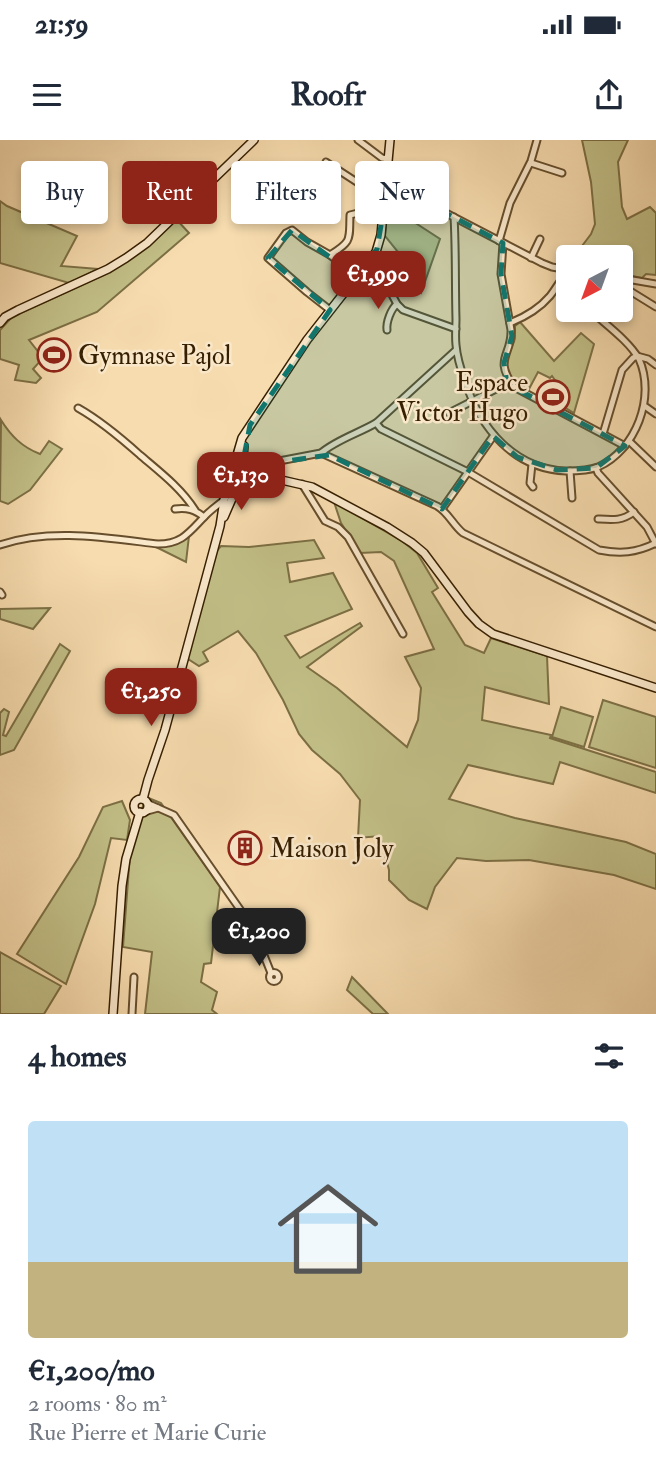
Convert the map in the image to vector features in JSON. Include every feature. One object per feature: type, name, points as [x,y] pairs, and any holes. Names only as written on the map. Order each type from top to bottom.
[{"type":"street","points":[[0,323],[18,310],[108,269],[147,243],[254,140]]},
{"type":"street","points":[[358,140],[382,158],[388,159],[390,140]]},
{"type":"street","points":[[537,140],[531,163],[510,203],[501,242],[500,274],[512,336],[503,363],[505,373],[514,387],[603,434],[627,443],[656,467]]},
{"type":"street","points":[[531,163],[562,173]]},
{"type":"street","points":[[330,255],[346,243],[351,234],[350,215],[362,212],[368,207],[371,195],[366,186],[341,171]]},
{"type":"street","points":[[449,214],[531,258],[556,268]]},
{"type":"street","points":[[454,217],[456,350],[473,400],[494,435],[510,451],[532,464],[570,471],[596,467],[627,443],[640,423],[646,407],[645,375],[637,356],[602,322]]},
{"type":"street","points":[[113,1014],[126,859],[142,812],[147,809],[145,801],[148,780],[166,730],[242,438],[307,340],[377,249],[382,224]]},
{"type":"street","points":[[330,310],[268,258],[286,233],[292,230],[307,242],[318,246],[390,291],[397,304],[408,313],[456,329]]},
{"type":"street","points":[[531,258],[540,239]]},
{"type":"street","points":[[634,282],[656,284]]},
{"type":"street","points":[[510,323],[525,317],[538,307],[556,288]]},
{"type":"street","points":[[634,293],[656,307]]},
{"type":"street","points":[[387,330],[386,325],[397,304]]},
{"type":"street","points":[[232,470],[243,465],[256,468],[321,453],[376,423],[456,350]]},
{"type":"street","points":[[603,434],[622,370],[637,356],[656,365]]},
{"type":"street","points":[[498,388],[505,373]]},
{"type":"street","points":[[449,412],[498,388],[514,387]]},
{"type":"street","points":[[646,407],[656,414]]},
{"type":"street","points":[[78,408],[100,422],[163,474],[182,492],[195,510]]},
{"type":"street","points":[[376,423],[381,429],[468,472],[598,550],[627,553],[656,543],[647,527],[598,473],[596,467]]},
{"type":"street","points":[[0,545],[26,538],[59,536],[158,544],[180,539],[206,515],[225,505],[238,487],[244,443],[250,425]]},
{"type":"street","points":[[442,509],[494,435]]},
{"type":"street","points":[[321,453],[442,509],[463,533],[656,627]]},
{"type":"street","points":[[532,464],[530,483],[533,487]]},
{"type":"street","points":[[256,468],[264,477]]},
{"type":"street","points":[[250,482],[256,468]]},
{"type":"street","points":[[570,471],[572,498]]},
{"type":"street","points":[[238,487],[264,477],[302,484],[322,491],[387,527],[424,553],[477,621],[493,634],[656,688]]},
{"type":"street","points":[[230,479],[238,487]]},
{"type":"street","points":[[302,484],[326,521],[338,527],[348,537],[403,634]]},
{"type":"street","points":[[175,509],[195,510],[206,515]]},
{"type":"street","points":[[598,519],[617,521],[634,512]]},
{"type":"street","points":[[160,808],[142,812],[136,809],[135,803],[138,800],[145,801],[160,808],[174,815],[253,929],[271,973]]},
{"type":"street","points":[[132,1014],[134,977]]},
{"type":"highlighted area","points":[[398,188],[503,243],[501,274],[512,336],[504,363],[507,384],[625,446],[596,468],[557,470],[517,457],[493,436],[442,509],[329,455],[258,465],[243,462],[250,425],[330,310],[268,258],[292,230],[356,276],[377,249],[386,196]]},
{"type":"shaded area","points":[[582,140],[628,140],[618,162],[622,207],[627,219],[650,207],[656,213],[656,275],[634,276],[634,245],[583,245],[595,224],[591,182]]},
{"type":"shaded area","points":[[0,201],[21,212],[21,224],[49,224],[77,236],[61,266],[98,269],[69,283],[0,263]]},
{"type":"shaded area","points":[[171,224],[181,224],[189,233],[97,312],[29,340],[43,358],[33,369],[41,378],[36,383],[15,380],[19,365],[0,359],[0,330],[12,317],[106,274],[147,246]]},
{"type":"shaded area","points":[[386,224],[417,224],[440,239],[421,293],[387,268],[398,252],[385,236]]},
{"type":"shaded area","points":[[520,322],[554,361],[581,333],[594,344],[574,413],[559,404],[567,388],[557,383],[552,376],[550,378],[538,372],[529,389],[510,376],[507,360],[515,338],[515,326]]},
{"type":"shaded area","points":[[1,420],[18,440],[40,454],[49,441],[62,449],[30,490],[8,504],[0,501]]},
{"type":"shaded area","points":[[334,502],[402,541],[417,553],[438,588],[432,592],[465,645],[484,653],[491,638],[547,656],[549,704],[485,687],[482,720],[551,735],[550,738],[656,772],[656,793],[560,762],[553,784],[468,765],[449,799],[515,818],[626,842],[656,854],[656,889],[614,875],[529,860],[486,861],[457,858],[435,887],[427,909],[409,900],[389,880],[380,836],[358,838],[360,800],[340,774],[312,750],[299,734],[256,653],[238,631],[203,652],[208,661],[199,666],[185,657],[215,553],[221,546],[249,547],[314,540],[324,558],[287,563],[290,582],[333,573],[352,609],[285,636],[300,658],[360,623],[362,626],[307,667],[337,688],[407,747],[418,720],[421,688],[405,657],[434,649],[394,561],[381,552],[360,553],[341,523]]},
{"type":"shaded area","points":[[189,536],[186,562],[152,545],[172,545]]},
{"type":"shaded area","points":[[50,608],[33,629],[0,619],[0,609]]},
{"type":"shaded area","points":[[60,644],[70,651],[14,750],[0,755],[0,713],[4,709],[9,712],[3,735],[6,736]]},
{"type":"shaded area","points":[[603,700],[656,717],[656,768],[589,747]]},
{"type":"shaded area","points":[[561,707],[593,717],[584,747],[552,737]]},
{"type":"shaded area","points":[[146,797],[161,803],[220,887],[211,963],[204,964],[201,982],[217,992],[212,1010],[217,1014],[145,1014],[152,952],[123,947],[131,841]]},
{"type":"shaded area","points":[[122,801],[130,820],[127,840],[111,838],[95,904],[66,984],[17,954],[79,857],[103,807]]},
{"type":"shaded area","points":[[0,952],[61,986],[44,1014],[0,1014]]},
{"type":"shaded area","points":[[352,977],[388,1014],[373,1014],[347,990]]},
{"type":"place","name":"Gymnase Pajol","points":[[54,355]]},
{"type":"place","name":"Espace Victor Hugo","points":[[553,397]]},
{"type":"place","name":"Maison Joly","points":[[245,848]]}]
